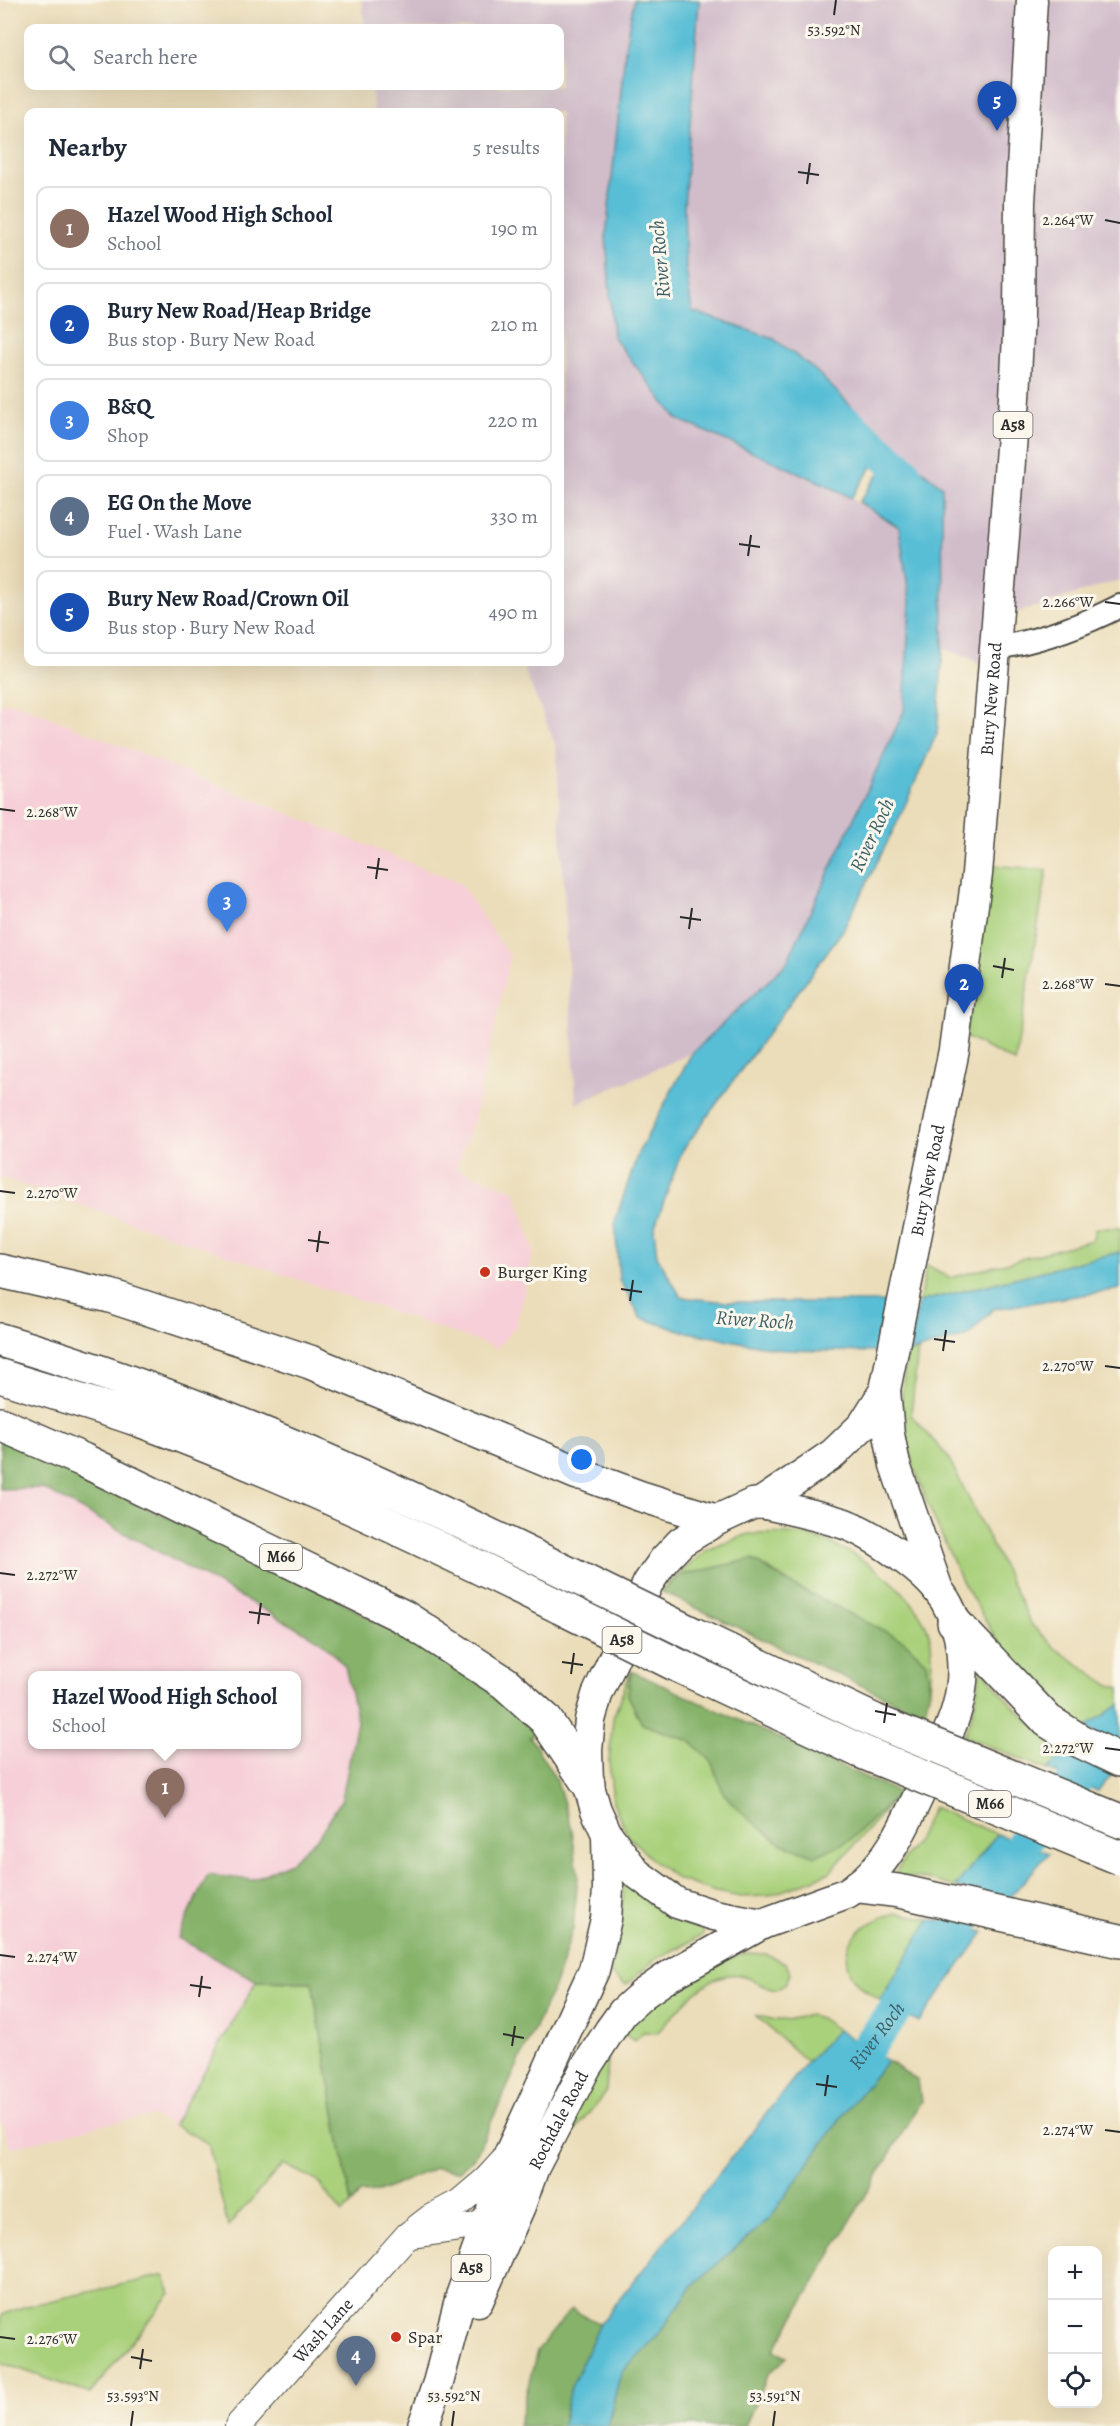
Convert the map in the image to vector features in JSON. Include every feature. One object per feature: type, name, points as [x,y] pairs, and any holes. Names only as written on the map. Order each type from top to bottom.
[{"type":"highway","name":"Bury New Road","points":[[938,1590],[895,1465],[889,1434],[885,1390],[954,1050],[977,874],[1020,314],[1020,202],[1032,0]]},
{"type":"highway","points":[[0,1271],[110,1296],[310,1362],[578,1473],[657,1502],[717,1520]]},
{"type":"highway","name":"M66","points":[[0,1340],[46,1353],[281,1440],[421,1501],[875,1721],[1120,1821]]},
{"type":"highway","name":"M66","points":[[0,1376],[138,1420],[230,1456],[416,1535],[679,1666],[860,1751],[1120,1858]]},
{"type":"highway","name":"Bury New Road","points":[[761,1503],[833,1454],[863,1425],[885,1390]]},
{"type":"highway","name":"M66","points":[[0,1424],[83,1460],[404,1617],[505,1683],[545,1719],[588,1783]]},
{"type":"highway","name":"A58","points":[[761,1503],[806,1512],[847,1525],[888,1548],[938,1590],[961,1642],[962,1689],[955,1714],[904,1827],[882,1861],[859,1886],[847,1893],[762,1924],[714,1915],[677,1903],[636,1873],[607,1834],[588,1783],[587,1750],[590,1720],[597,1695],[648,1583],[664,1560],[681,1542],[717,1520],[752,1504],[761,1503]]},
{"type":"highway","points":[[954,1622],[1048,1721],[1080,1741],[1120,1760]]},
{"type":"highway","name":"Rochdale Road","points":[[423,2426],[438,2384],[461,2296],[509,2155],[594,1970],[606,1919],[607,1834]]},
{"type":"highway","points":[[859,1886],[899,1891],[1120,1941]]},
{"type":"highway","name":"Rochdale Road","points":[[438,2384],[468,2325],[520,2206],[534,2167],[586,2067],[623,2013],[643,1994],[669,1976],[762,1924]]},
{"type":"main road","name":"Wash Lane","points":[[238,2426],[408,2235],[430,2218],[460,2202],[486,2180],[509,2155]]},
{"type":"main road","points":[[408,2235],[475,2226],[520,2206]]},
{"type":"street","points":[[996,648],[1044,637],[1096,618],[1120,606]]},
{"type":"shaded area","points":[[362,0],[634,0],[626,42],[606,236],[829,486],[899,526],[910,602],[904,711],[786,964],[692,1053],[576,1104],[556,746],[523,666],[564,666],[564,108],[374,108],[371,90],[564,90],[564,24],[365,24]]},
{"type":"shaded area","points":[[699,0],[1120,1],[1120,580],[1013,614],[985,627],[981,667],[974,660],[943,648],[942,486],[888,443],[815,370],[774,339],[692,311],[686,269],[684,207]]},
{"type":"shaded area","points":[[0,703],[15,703],[460,883],[510,957],[474,1119],[456,1169],[514,1190],[534,1249],[516,1326],[497,1348],[0,1177]]},
{"type":"shaded area","points":[[0,1470],[16,1474],[321,1641],[345,1666],[357,1721],[343,1796],[318,1837],[290,1862],[252,1880],[208,1875],[178,1938],[257,1981],[173,2125],[154,2116],[106,2124],[10,2148],[0,2117]]},
{"type":"green space","points":[[993,865],[1047,870],[1015,1062],[965,1037]]},
{"type":"green space","points":[[1096,1228],[1120,1228],[1120,1252],[919,1302],[927,1265],[950,1278],[1092,1240]]},
{"type":"green space","points":[[918,1350],[911,1415],[948,1457],[1032,1625],[1055,1648],[1106,1683],[1120,1688],[1120,1704],[1085,1728],[1060,1714],[1019,1677],[962,1581],[927,1503],[910,1455],[903,1422],[902,1391],[907,1353]]},
{"type":"green space","points":[[0,1438],[332,1596],[460,1671],[507,1702],[536,1731],[530,1737],[557,1781],[572,1830],[578,1876],[573,1928],[556,1982],[475,2157],[458,2171],[435,2168],[379,2192],[360,2193],[351,2204],[312,1982],[257,1981],[178,1938],[208,1875],[252,1880],[290,1862],[318,1837],[342,1799],[357,1721],[345,1666],[321,1641],[42,1488],[0,1489]]},
{"type":"green space","points":[[748,1534],[801,1535],[826,1541],[865,1561],[884,1575],[901,1590],[926,1625],[932,1648],[930,1689],[926,1662],[904,1641],[791,1584],[752,1559],[660,1591],[705,1551]]},
{"type":"green space","points":[[752,1559],[791,1584],[904,1641],[926,1662],[930,1689],[924,1715],[660,1591],[682,1575]]},
{"type":"green space","points":[[982,1668],[1001,1693],[1021,1713],[1067,1750],[1048,1770],[964,1736],[972,1714]]},
{"type":"green space","points":[[631,1671],[628,1695],[642,1724],[690,1741],[711,1761],[724,1794],[850,1840],[900,1793],[830,1872],[799,1885],[767,1896],[740,1897],[679,1880],[653,1861],[627,1834],[613,1802],[609,1762],[613,1718]]},
{"type":"green space","points":[[631,1671],[900,1793],[850,1840],[816,1856],[780,1843],[744,1815],[724,1794],[711,1761],[690,1741],[642,1724],[628,1695]]},
{"type":"green space","points":[[933,1807],[997,1834],[955,1887],[926,1879],[893,1876],[918,1839]]},
{"type":"green space","points":[[624,1883],[661,1910],[681,1921],[703,1928],[703,1935],[656,1959],[626,1985],[610,1974],[620,1932]]},
{"type":"green space","points":[[898,1913],[930,1919],[880,2000],[854,1980],[848,1968],[849,1945],[864,1927]]},
{"type":"green space","points":[[747,1953],[766,1954],[786,1963],[790,1973],[785,1984],[777,1990],[743,1976],[730,1975],[718,1978],[695,1993],[657,2033],[643,2032],[634,2041],[620,2031],[627,2019],[718,1963]]},
{"type":"green space","points":[[257,1981],[312,1982],[351,2204],[343,2213],[317,2181],[283,2164],[228,2226],[208,2143],[173,2125]]},
{"type":"green space","points":[[755,2015],[786,2020],[810,2015],[820,2018],[838,2030],[807,2062]]},
{"type":"green space","points":[[609,2047],[606,2092],[541,2172]]},
{"type":"green space","points":[[887,2061],[918,2080],[921,2101],[774,2351],[787,2357],[768,2375],[745,2426],[607,2426],[621,2373],[657,2336],[694,2284],[770,2218],[844,2113]]},
{"type":"green space","points":[[164,2275],[171,2293],[90,2394],[0,2362],[0,2318],[2,2315],[23,2307]]},
{"type":"green space","points":[[571,2309],[600,2324],[569,2392],[562,2426],[518,2426],[537,2351]]},
{"type":"water","points":[[634,0],[699,0],[684,207],[686,269],[692,311],[774,339],[815,370],[888,443],[851,498],[829,486],[677,419],[613,337],[606,236],[626,42]]},
{"type":"water","points":[[896,449],[942,486],[943,648],[937,733],[898,821],[843,930],[682,1151],[654,1229],[657,1256],[681,1297],[727,1302],[885,1302],[876,1352],[783,1350],[682,1331],[641,1318],[619,1279],[615,1221],[638,1153],[692,1053],[786,964],[904,711],[910,602],[899,527],[859,502]]},
{"type":"water","points":[[1120,1252],[1120,1289],[993,1309],[968,1336],[907,1353],[919,1302]]},
{"type":"water","points":[[1120,1704],[1120,1745],[1085,1728]]},
{"type":"water","points":[[1067,1750],[1116,1770],[1098,1791],[1048,1770]]},
{"type":"water","points":[[997,1834],[1049,1853],[1008,1899],[955,1887]]},
{"type":"water","points":[[930,1919],[984,1932],[919,2022],[880,2000]]},
{"type":"water","points":[[838,2030],[887,2061],[844,2113],[770,2218],[694,2284],[657,2336],[621,2373],[607,2426],[562,2426],[569,2392],[600,2324],[807,2062]]},
{"type":"waterway","name":"River Roch","points":[[847,423],[903,471],[917,496]]},
{"type":"waterway","name":"River Roch","points":[[839,2085],[1003,1868],[1084,1770],[1111,1750]]},
{"type":"place","name":"Bury New Road/Crown Oil","points":[[997,131]]},
{"type":"place","name":"B&Q","points":[[227,932]]},
{"type":"place","name":"Bury New Road/Heap Bridge","points":[[964,1014]]},
{"type":"place","name":"Burger King","points":[[485,1272]]},
{"type":"place","name":"Hazel Wood High School","points":[[165,1818]]},
{"type":"place","name":"Spar","points":[[396,2337]]},
{"type":"place","name":"EG On the Move","points":[[356,2386]]}]
